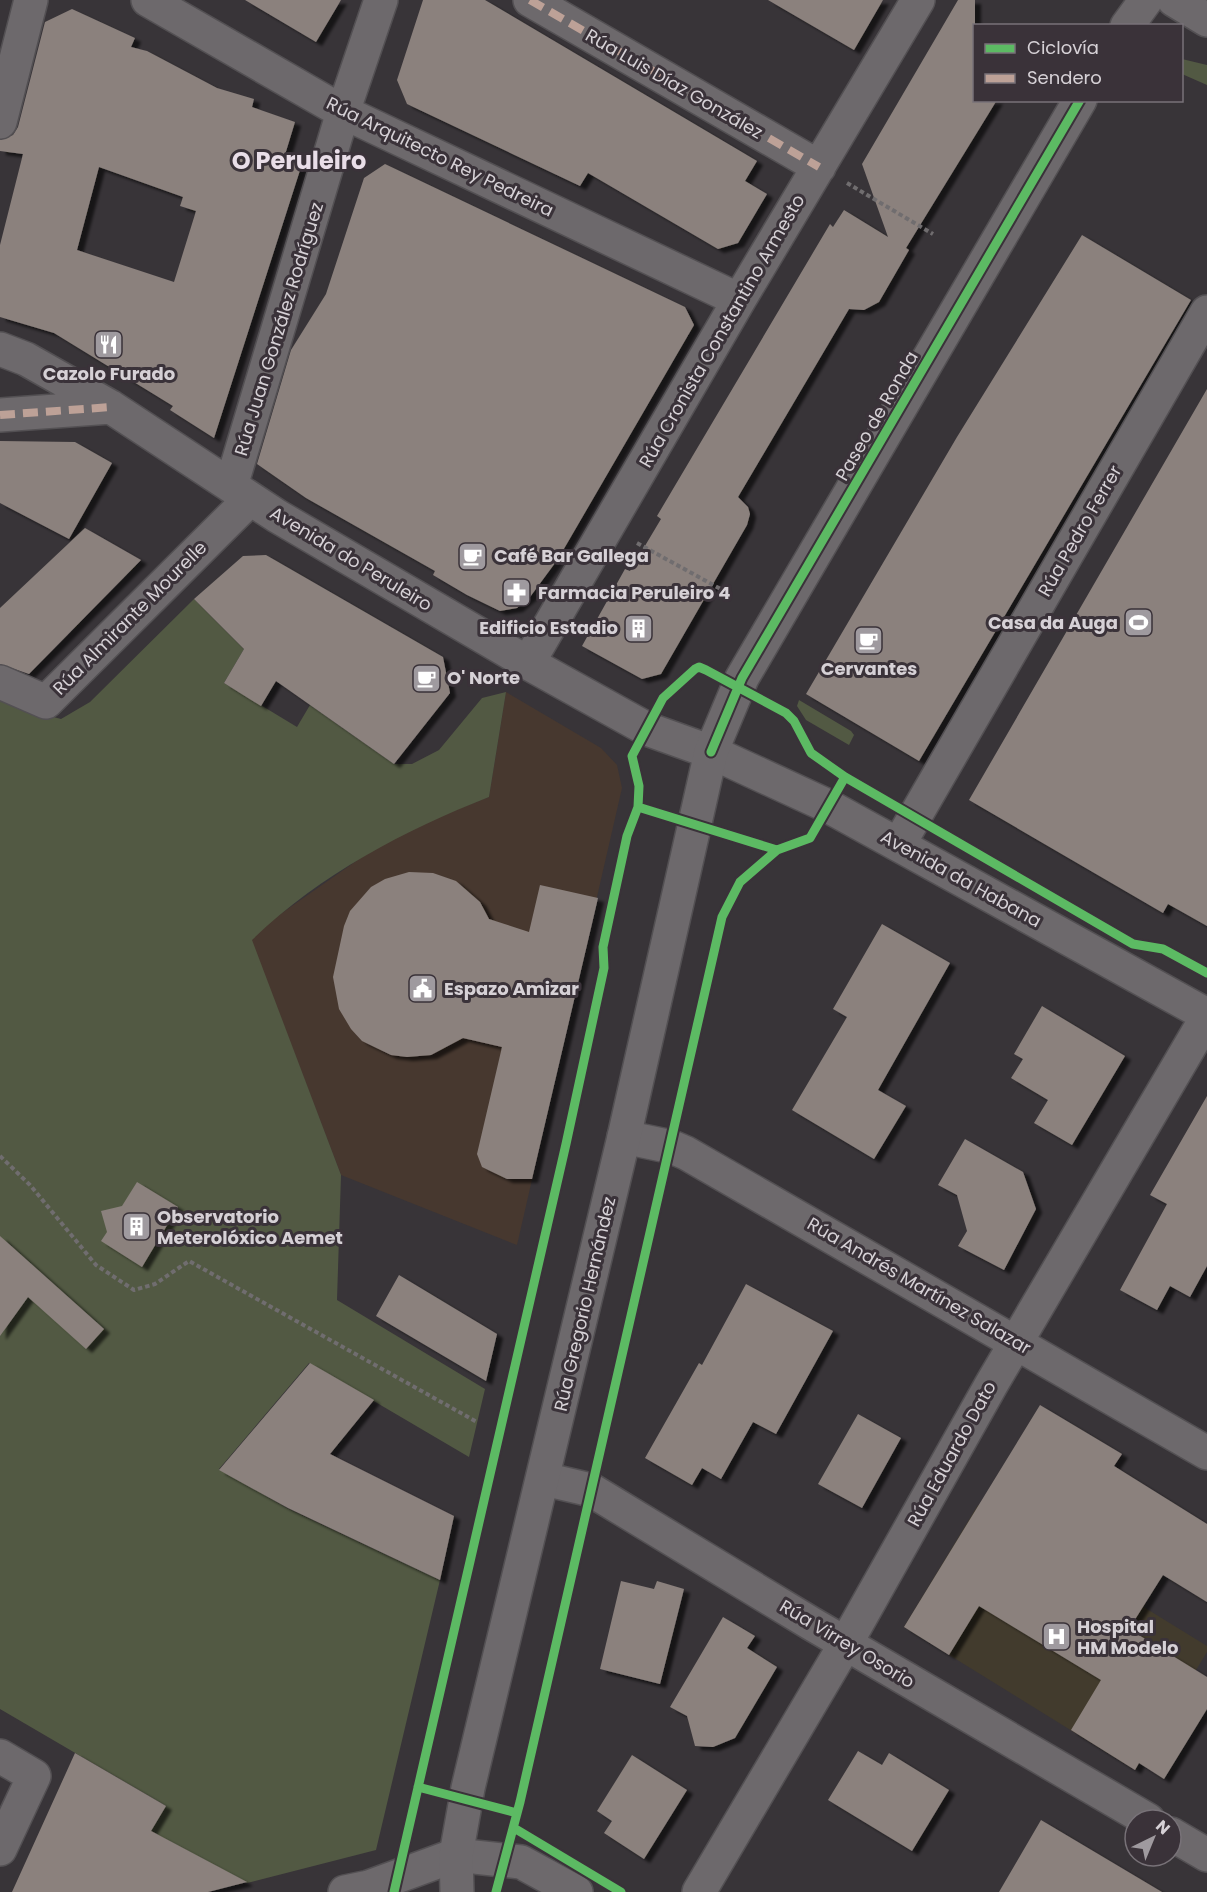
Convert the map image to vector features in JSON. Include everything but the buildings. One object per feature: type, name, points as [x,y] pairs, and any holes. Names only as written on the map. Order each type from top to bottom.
[{"type":"street","points":[[0,122],[31,0]]},
{"type":"street","name":"Rúa Arquitecto Rey Pedreira","points":[[148,0],[343,112],[739,300]]},
{"type":"street","name":"Rúa Juan González Rodríguez","points":[[240,493],[343,112],[381,0]]},
{"type":"street","name":"Rúa Luis Díaz González","points":[[530,0],[830,174]]},
{"type":"street","name":"Rúa Cronista Constantino Armesto","points":[[528,663],[739,300],[830,174],[918,0]]},
{"type":"street","points":[[1128,24],[1146,0]]},
{"type":"street","points":[[1174,0],[1207,20]]},
{"type":"street","name":"Paseo de Ronda","points":[[711,752],[742,678],[1079,102]]},
{"type":"street","name":"Rúa Pedro Ferrer","points":[[899,844],[1207,312]]},
{"type":"street","name":"Avenida do Peruleiro","points":[[0,349],[26,359],[111,407],[240,493],[528,663],[647,729],[711,752]]},
{"type":"street","points":[[0,415],[111,407]]},
{"type":"street","name":"Rúa Almirante Mourelle","points":[[0,682],[46,702],[240,493]]},
{"type":"street","name":"Avenida da Habana","points":[[711,752],[808,796],[899,844],[1207,1016]]},
{"type":"street","name":"Rúa Gregorio Hernández","points":[[457,1892],[456,1854],[468,1788],[544,1479],[711,752]]},
{"type":"street","name":"Rúa Eduardo Dato","points":[[699,1892],[846,1643],[1017,1342],[1207,1016]]},
{"type":"street","name":"Rúa Andrés Martínez Salazar","points":[[624,1137],[672,1147],[686,1154],[1207,1453]]},
{"type":"street","name":"Rúa Virrey Osorio","points":[[544,1479],[591,1490],[1128,1808]]},
{"type":"street","points":[[0,1756],[34,1776],[0,1849]]},
{"type":"street","points":[[1183,1841],[1207,1854]]},
{"type":"street","points":[[345,1892],[369,1887],[456,1854],[521,1862],[576,1892]]},
{"type":"street","name":"Rúa Gregorio Hernández","points":[[437,1892],[456,1854]]},
{"type":"path","points":[[830,174],[933,234]]},
{"type":"path","points":[[631,540],[726,592]]},
{"type":"path","points":[[0,1156],[30,1185],[96,1265],[134,1290],[155,1284],[189,1261],[477,1422]]},
{"type":"shaded area","name":"Espazo Amizar","points":[[506,692],[601,748],[617,765],[622,788],[517,1245],[341,1175],[251,940],[272,920],[372,850],[435,818],[489,797]]},
{"type":"shaded area","name":"Hospital HM Modelo","points":[[978,1505],[1207,1646],[1207,1652],[1135,1770],[904,1627]]},
{"type":"green space","points":[[1183,59],[1207,65],[1207,85],[1183,74]]},
{"type":"green space","points":[[194,599],[244,649],[224,683],[297,727],[310,705],[394,764],[412,764],[439,750],[482,698],[506,692],[489,797],[425,825],[363,857],[305,895],[252,940],[341,1175],[337,1300],[485,1389],[469,1457],[309,1363],[219,1469],[287,1508],[440,1580],[376,1850],[247,1883],[150,1832],[166,1806],[0,1709],[0,699],[24,709],[61,719],[90,702]]},
{"type":"green space","points":[[799,700],[851,731],[854,735],[849,745],[806,720],[797,706]]},
{"type":"marked path","points":[[530,0],[819,167]]},
{"type":"marked path","points":[[0,415],[111,407]]},
{"type":"cycle path","points":[[711,752],[742,678],[1079,102]]},
{"type":"cycle path","points":[[394,1892],[566,1144],[604,968],[603,947],[627,836],[638,807],[639,786],[632,756],[663,698],[695,669],[699,667],[706,670],[786,713],[794,721],[811,753],[845,777],[1133,944],[1163,949],[1207,973]]},
{"type":"cycle path","points":[[638,807],[777,850],[810,838],[845,777]]},
{"type":"cycle path","points":[[496,1892],[520,1802],[722,917],[740,882],[777,850]]},
{"type":"cycle path","points":[[418,1787],[517,1813]]},
{"type":"cycle path","points":[[514,1828],[621,1892]]},
{"type":"place","name":"Cazolo Furado","points":[[109,345]]},
{"type":"place","name":"Café Bar Gallega","points":[[473,556]]},
{"type":"place","name":"Farmacia Peruleiro 4","points":[[517,593]]},
{"type":"place","name":"Casa da Auga","points":[[1139,623]]},
{"type":"place","name":"Edificio Estadio","points":[[639,628]]},
{"type":"place","name":"Cervantes","points":[[869,640]]},
{"type":"place","name":"O' Norte","points":[[426,678]]},
{"type":"place","name":"Espazo Amizar","points":[[423,989]]},
{"type":"place","name":"Observatorio Meterolóxico Aemet","points":[[136,1227]]},
{"type":"place","name":"Hospital HM Modelo","points":[[1056,1637]]},
{"type":"district","name":"O Peruleiro","points":[[299,161]]}]
